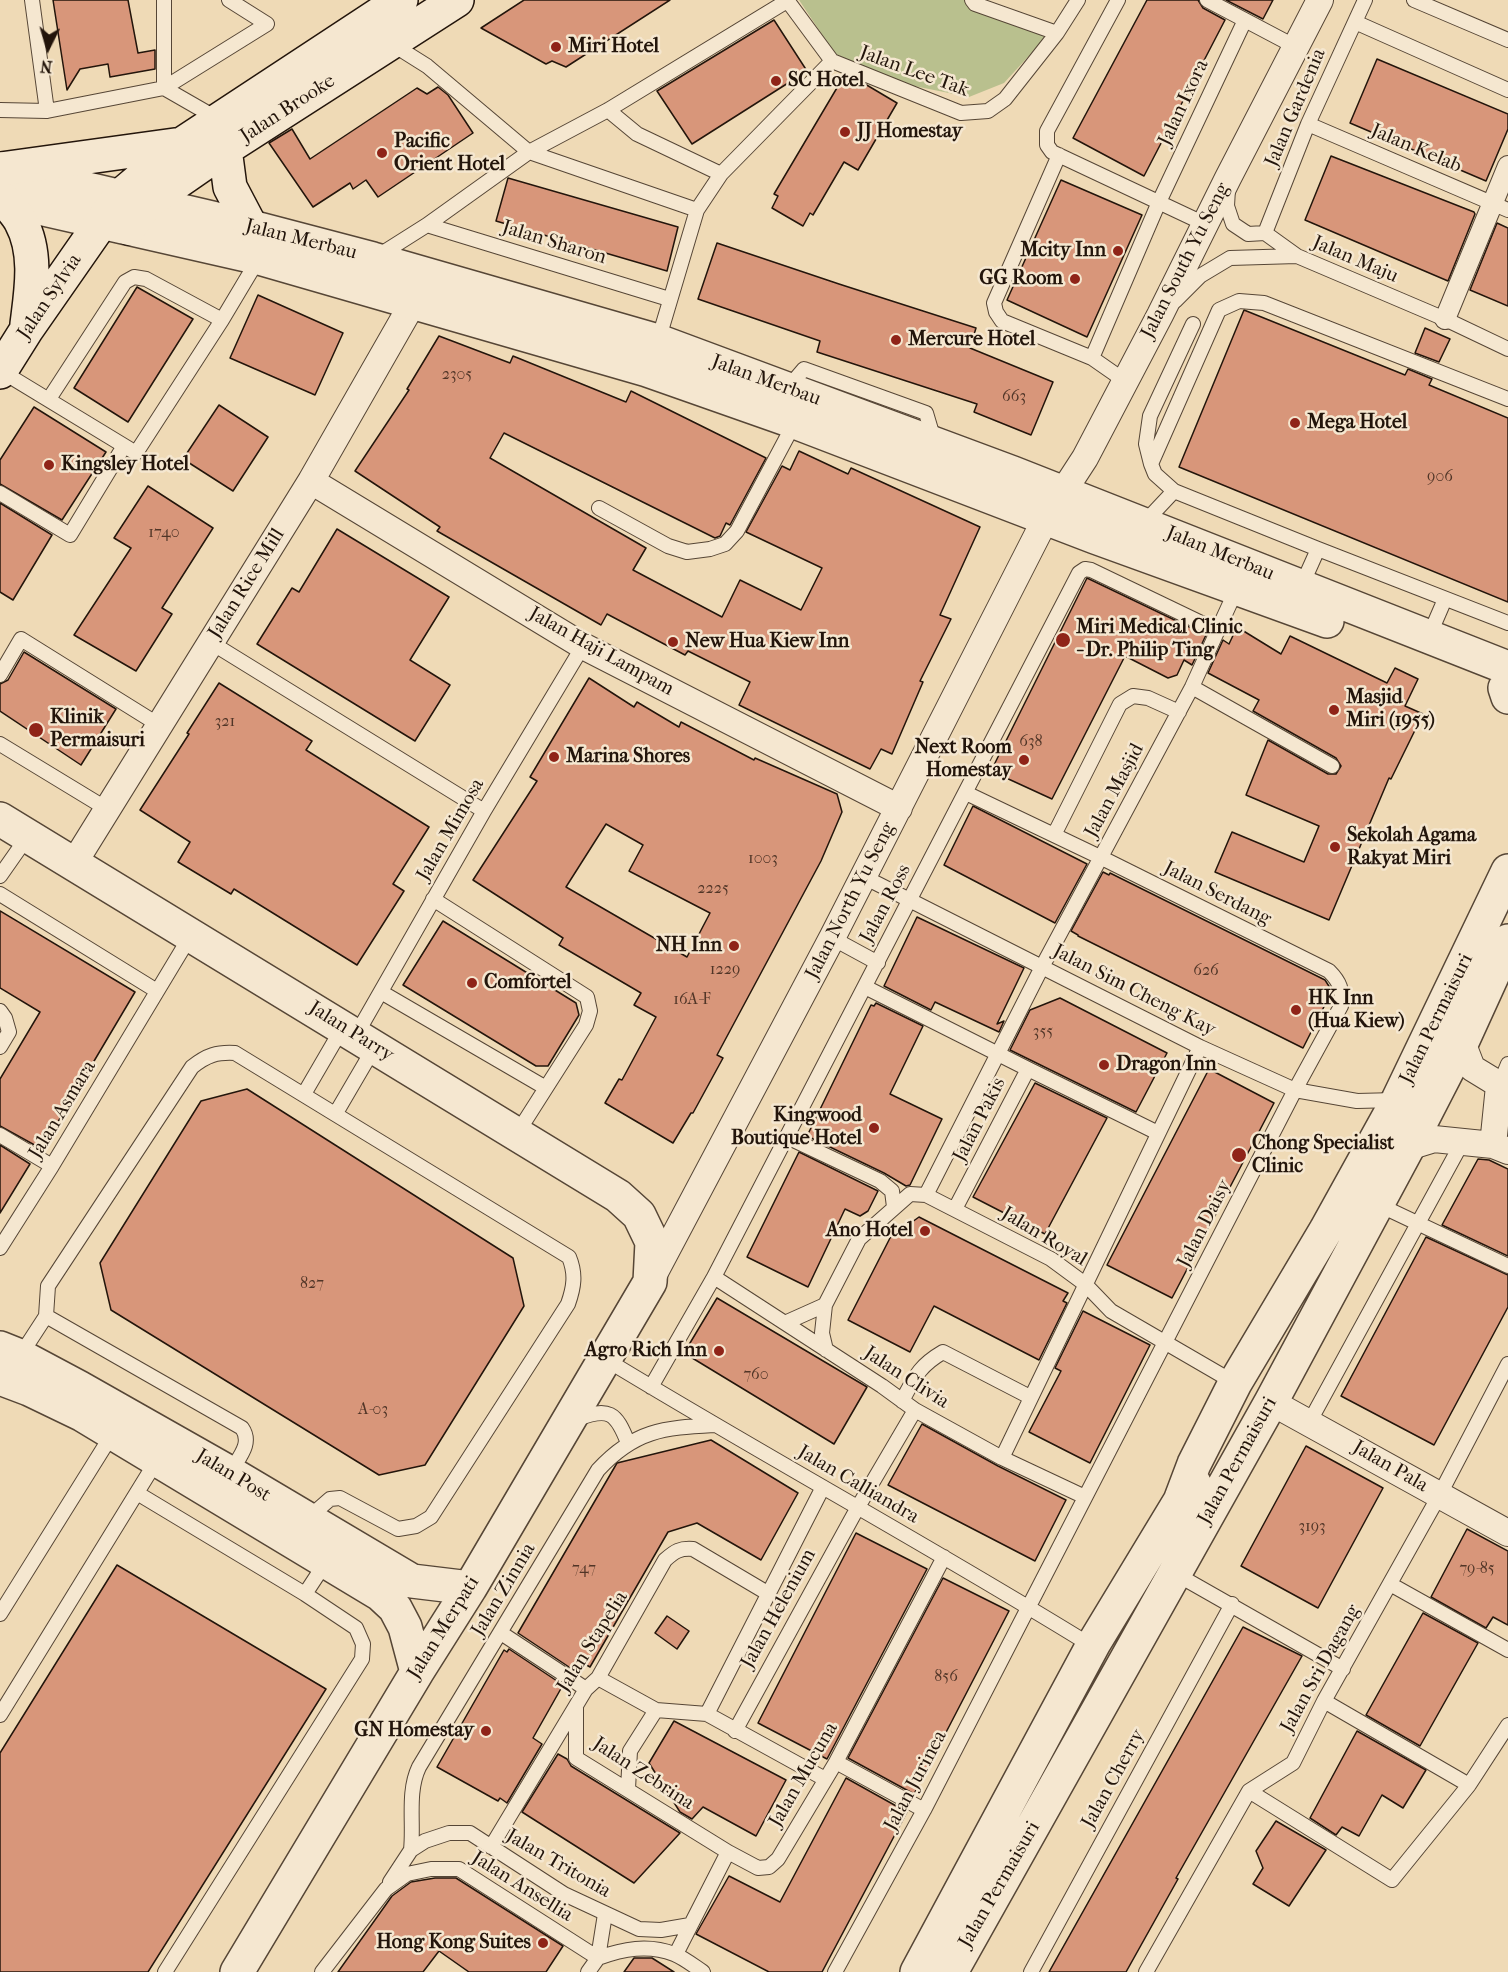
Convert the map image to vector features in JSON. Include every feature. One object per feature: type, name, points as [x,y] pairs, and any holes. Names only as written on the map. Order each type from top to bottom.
[{"type":"street","name":"Jalan Brooke","points":[[124,213],[223,134],[378,21],[401,0]]},
{"type":"street","name":"Jalan Brooke","points":[[378,21],[457,0]]},
{"type":"street","name":"Jalan South Yu Seng","points":[[1054,505],[1084,458],[1160,315],[1204,224],[1320,0]]},
{"type":"street","name":"Jalan Brooke","points":[[124,213],[182,144],[223,134]]},
{"type":"street","points":[[223,134],[230,187],[255,242]]},
{"type":"street","points":[[27,329],[32,283],[29,242],[2,184],[182,144]]},
{"type":"street","points":[[1445,319],[1500,207],[1508,166]]},
{"type":"street","name":"Jalan Merbau","points":[[2,184],[255,242],[373,259],[658,341],[787,389],[1238,587],[1507,685]]},
{"type":"street","name":"Jalan Sylvia","points":[[1,371],[27,329],[124,213]]},
{"type":"street","name":"Jalan Merbau","points":[[255,242],[414,301],[647,370],[795,422],[952,463]]},
{"type":"street","name":"Jalan Rice Mill","points":[[74,863],[311,481],[414,301]]},
{"type":"street","name":"Jalan Haji Lampam","points":[[311,481],[583,646],[899,808]]},
{"type":"street","name":"Jalan Merbau","points":[[1054,505],[1144,523],[1429,636],[1507,685]]},
{"type":"street","name":"Jalan North Yu Seng","points":[[650,1282],[864,877],[1054,505]]},
{"type":"street","name":"Jalan Parry","points":[[0,819],[618,1196],[639,1215],[652,1242],[650,1282]]},
{"type":"street","name":"Jalan Permaisuri","points":[[917,1972],[1092,1646],[1180,1501],[1194,1464],[1235,1383],[1326,1230],[1398,1100],[1508,871]]},
{"type":"street","name":"Jalan Permaisuri","points":[[955,1965],[1271,1402],[1462,1042],[1508,941]]},
{"type":"street","points":[[1408,1147],[1434,1139],[1463,1141],[1500,1148],[1505,1080],[1473,1068],[1462,1042]]},
{"type":"street","name":"Jalan Merpati","points":[[237,1972],[470,1588],[650,1282]]},
{"type":"street","name":"Jalan Post","points":[[7,1361],[29,1389],[83,1415],[380,1594],[395,1608],[405,1627],[417,1672]]},
{"type":"street","name":"Jalan Post","points":[[7,1361],[80,1388],[230,1473],[412,1581],[470,1588]]},
{"type":"street","points":[[1180,1501],[1212,1462],[1235,1415],[1244,1404],[1258,1400],[1271,1402]]},
{"type":"street","name":"Jalan Pala","points":[[1271,1402],[1310,1421],[1508,1533]]},
{"type":"street","points":[[955,1965],[975,1898],[1082,1699],[1090,1672],[1092,1646]]},
{"type":"lane","points":[[32,0],[47,111]]},
{"type":"lane","points":[[164,0],[164,88]]},
{"type":"lane","points":[[0,111],[47,111],[164,88],[267,24],[229,0]]},
{"type":"lane","points":[[373,259],[427,225],[529,152],[608,110],[787,0]]},
{"type":"lane","name":"Jalan Lee Tak","points":[[787,0],[832,61],[961,113],[988,111],[1005,99],[1057,33],[1078,0]]},
{"type":"lane","points":[[1118,0],[1047,131],[1047,145],[1052,152],[1204,224]]},
{"type":"lane","points":[[1207,0],[1296,47]]},
{"type":"lane","name":"Jalan Gardenia","points":[[1265,232],[1308,124],[1365,0]]},
{"type":"lane","points":[[1414,0],[1508,40]]},
{"type":"lane","points":[[976,1],[1057,33]]},
{"type":"lane","name":"Jalan Ixora","points":[[1092,358],[1158,202],[1245,20]]},
{"type":"lane","points":[[378,21],[427,66],[529,152],[697,210]]},
{"type":"lane","points":[[1355,22],[1508,90]]},
{"type":"lane","points":[[658,341],[697,210],[721,174],[832,61]]},
{"type":"lane","points":[[164,88],[223,134]]},
{"type":"lane","points":[[608,110],[637,134],[721,174]]},
{"type":"lane","name":"Jalan Kelab","points":[[1308,124],[1500,207]]},
{"type":"lane","points":[[1059,155],[994,303],[996,312],[1002,321],[1092,358],[1125,381]]},
{"type":"lane","points":[[1228,178],[1227,206],[1233,225],[1248,234],[1265,232],[1297,256]]},
{"type":"lane","name":"Jalan Sharon","points":[[427,225],[669,299]]},
{"type":"lane","points":[[1,371],[136,453],[222,320],[255,242]]},
{"type":"lane","name":"Jalan Maju","points":[[1160,315],[1200,276],[1230,258],[1297,256],[1508,348]]},
{"type":"lane","points":[[49,399],[125,282],[134,277],[146,279],[222,320]]},
{"type":"lane","points":[[1151,464],[1219,310],[1239,301],[1264,303],[1507,398]]},
{"type":"lane","points":[[1192,324],[1150,416],[1146,444],[1155,474],[1174,491],[1508,623]]},
{"type":"lane","points":[[599,508],[668,546],[687,552],[710,549],[725,544],[737,531],[795,422]]},
{"type":"lane","points":[[0,492],[70,535],[124,446]]},
{"type":"lane","points":[[1144,523],[1174,491]]},
{"type":"lane","points":[[1301,587],[1318,549]]},
{"type":"lane","name":"Jalan Ross","points":[[651,1386],[714,1277],[788,1137],[1079,573],[1084,569],[1091,570],[1218,631]]},
{"type":"lane","name":"Jalan Masjid","points":[[1042,967],[1192,687],[1238,587]]},
{"type":"lane","points":[[1429,636],[1445,599]]},
{"type":"lane","points":[[0,675],[21,639],[159,725]]},
{"type":"lane","points":[[210,642],[484,811]]},
{"type":"lane","name":"Jalan Mimosa","points":[[358,1036],[433,899],[583,646]]},
{"type":"lane","points":[[1192,687],[1332,766]]},
{"type":"lane","points":[[1054,835],[1119,704],[1133,696],[1149,698],[1179,712]]},
{"type":"lane","points":[[0,744],[107,809]]},
{"type":"lane","name":"Jalan Serdang","points":[[966,793],[1329,971],[1340,981],[1341,1006],[1295,1090]]},
{"type":"lane","points":[[0,876],[28,835]]},
{"type":"lane","name":"Jalan Sim Cheng Kay","points":[[864,877],[1200,1047],[1295,1090],[1357,1101],[1398,1100]]},
{"type":"lane","points":[[0,894],[157,991]]},
{"type":"lane","points":[[433,899],[587,997],[590,1011],[586,1025],[516,1135]]},
{"type":"lane","name":"Jalan Asmara","points":[[0,1248],[191,935]]},
{"type":"lane","points":[[832,938],[878,963]]},
{"type":"lane","name":"Jalan Pakis","points":[[955,1209],[1028,1069],[998,1053],[1042,967]]},
{"type":"lane","points":[[826,1350],[822,1333],[825,1305],[859,1239],[910,1194],[926,1195],[998,1053],[865,987]]},
{"type":"lane","points":[[381,992],[546,1088]]},
{"type":"lane","points":[[0,1011],[5,1017],[9,1032],[0,1047]]},
{"type":"lane","points":[[304,1094],[358,1036]]},
{"type":"lane","points":[[336,1113],[358,1036]]},
{"type":"lane","points":[[1002,1458],[1200,1047]]},
{"type":"lane","points":[[7,1361],[46,1316],[48,1286],[93,1214],[192,1067],[205,1056],[220,1052],[235,1053],[569,1257],[574,1270],[573,1289],[568,1304],[431,1518],[416,1526],[398,1529],[340,1498],[330,1499],[306,1520]]},
{"type":"lane","points":[[1028,1069],[1158,1133]]},
{"type":"lane","name":"Jalan Daisy","points":[[1085,1497],[1295,1090]]},
{"type":"lane","points":[[0,1135],[52,1166]]},
{"type":"lane","points":[[788,1137],[880,1181],[892,1191],[894,1207]]},
{"type":"lane","points":[[1310,1421],[1463,1141]]},
{"type":"lane","name":"Jalan Royal","points":[[926,1195],[1051,1259],[1085,1284],[1111,1311],[1235,1383]]},
{"type":"lane","points":[[1377,1204],[1508,1266]]},
{"type":"lane","name":"Jalan Clivia","points":[[714,1277],[787,1322],[915,1410],[1002,1458],[1085,1497]]},
{"type":"lane","points":[[787,1322],[825,1305]]},
{"type":"lane","points":[[46,1316],[242,1428],[246,1435],[246,1444],[230,1473]]},
{"type":"lane","points":[[902,1401],[919,1370],[927,1361],[943,1352],[1030,1397]]},
{"type":"lane","name":"Jalan Calliandra","points":[[605,1359],[1092,1646]]},
{"type":"lane","name":"Jalan Sri Dagang","points":[[1146,1972],[1249,1791],[1293,1763],[1324,1701],[1439,1496],[1508,1364]]},
{"type":"lane","name":"Jalan Helenium","points":[[735,1731],[858,1507],[915,1410]]},
{"type":"lane","points":[[567,1422],[592,1413],[608,1413],[616,1418],[628,1443]]},
{"type":"lane","name":"Jalan Zinnia","points":[[411,1850],[414,1778],[598,1470],[628,1443],[671,1428],[714,1425]]},
{"type":"lane","points":[[0,1614],[113,1433]]},
{"type":"lane","points":[[0,1714],[157,1460]]},
{"type":"lane","name":"Jalan Helenium","points":[[707,1714],[823,1487]]},
{"type":"lane","points":[[137,1493],[305,1594],[356,1628],[363,1644],[362,1659],[165,1972]]},
{"type":"lane","name":"Jalan Jurinea","points":[[835,1972],[924,1810],[1085,1497]]},
{"type":"lane","name":"Jalan Stapelia","points":[[491,1847],[586,1689],[598,1678],[665,1560],[682,1548],[693,1549],[769,1594]]},
{"type":"lane","name":"Jalan Mucuna","points":[[728,1852],[758,1868],[770,1867],[778,1859],[836,1762],[944,1557]]},
{"type":"lane","points":[[305,1594],[326,1562]]},
{"type":"lane","points":[[1176,1574],[1343,1669]]},
{"type":"lane","points":[[1390,1584],[1508,1650]]},
{"type":"lane","name":"Jalan Cherry","points":[[1031,1972],[1232,1604]]},
{"type":"lane","points":[[501,1633],[586,1689]]},
{"type":"lane","points":[[598,1678],[656,1710],[707,1714],[825,1779]]},
{"type":"lane","points":[[1324,1701],[1470,1785]]},
{"type":"lane","name":"Jalan Zebrina","points":[[576,1706],[576,1758],[728,1852]]},
{"type":"lane","points":[[628,1789],[630,1751],[656,1710]]},
{"type":"lane","points":[[1249,1791],[1392,1880],[1470,1785],[1508,1725]]},
{"type":"lane","points":[[836,1762],[924,1810]]},
{"type":"lane","name":"Jalan Tritonia","points":[[411,1850],[426,1841],[449,1833],[470,1833],[564,1894],[639,1929],[661,1930],[690,1925]]},
{"type":"lane","points":[[386,1889],[411,1850]]},
{"type":"lane","points":[[676,1954],[728,1852]]},
{"type":"lane","name":"Jalan Ansellia","points":[[322,1972],[386,1889],[407,1874],[431,1869],[459,1869],[598,1958]]},
{"type":"lane","points":[[588,1972],[598,1958],[605,1914]]},
{"type":"lane","points":[[598,1958],[618,1951],[638,1948],[676,1954],[703,1972]]},
{"type":"green space","points":[[799,0],[967,0],[1049,34],[1004,83],[969,97],[904,84],[835,54]]},
{"type":"building","points":[[53,0],[128,0],[138,53],[155,50],[155,69],[110,77],[108,64],[80,69],[67,90]]},
{"type":"building","name":"Miri Hotel","points":[[524,0],[670,0],[566,67],[552,61],[546,64],[481,28]]},
{"type":"building","points":[[1147,0],[1198,0],[1203,8],[1225,20],[1144,176],[1073,138]]},
{"type":"building","points":[[1226,0],[1273,0],[1263,19]]},
{"type":"building","points":[[774,20],[807,71],[692,144],[657,91]]},
{"type":"building","points":[[1377,59],[1508,114],[1508,129],[1486,181],[1350,123]]},
{"type":"building","name":"JJ Homestay","points":[[844,76],[865,84],[897,103],[858,170],[844,162],[813,215],[810,213],[803,226],[772,208],[778,196],[774,194]]},
{"type":"building","name":"Pacific Orient Hotel","points":[[438,87],[448,95],[473,133],[378,197],[366,180],[353,189],[350,183],[313,207],[269,143],[292,129],[310,159],[417,88],[427,94]]},
{"type":"building","points":[[1331,156],[1474,212],[1448,281],[1305,220]]},
{"type":"building","points":[[508,178],[678,227],[667,271],[496,221]]},
{"type":"building","points":[[1061,180],[1142,215],[1087,337],[1007,300]]},
{"type":"building","points":[[1497,223],[1508,228],[1508,306],[1470,290]]},
{"type":"building","points":[[717,243],[976,328],[970,348],[1053,382],[1031,435],[974,412],[977,404],[817,352],[820,341],[698,299]]},
{"type":"building","points":[[137,287],[193,319],[128,422],[74,388]]},
{"type":"building","points":[[258,295],[343,333],[315,395],[230,358]]},
{"type":"building","points":[[1244,310],[1405,375],[1408,369],[1432,379],[1429,385],[1508,418],[1508,602],[1179,467]]},
{"type":"building","points":[[1425,328],[1450,339],[1439,362],[1415,353]]},
{"type":"building","points":[[439,336],[510,363],[513,356],[626,402],[631,391],[766,458],[730,525],[726,523],[720,536],[715,538],[504,433],[490,458],[646,548],[633,570],[722,617],[740,580],[801,610],[822,568],[746,532],[782,466],[790,470],[799,451],[848,474],[851,468],[980,527],[940,615],[951,619],[920,681],[923,682],[892,754],[881,749],[870,769],[739,705],[750,682],[688,651],[685,655],[607,614],[601,625],[437,531],[440,527],[355,471],[409,390],[407,389]]},
{"type":"building","points":[[219,405],[268,437],[233,491],[183,459]]},
{"type":"building","name":"Kingsley Hotel","points":[[34,407],[106,452],[62,520],[0,484],[0,460]]},
{"type":"building","points":[[148,486],[213,528],[162,608],[172,614],[136,671],[74,635],[131,548],[114,538]]},
{"type":"building","points":[[0,503],[52,535],[13,600],[0,592]]},
{"type":"building","points":[[337,529],[449,597],[410,660],[450,685],[415,741],[257,644],[292,588],[299,592]]},
{"type":"building","points":[[1087,578],[1206,635],[1192,665],[1184,660],[1177,675],[1168,678],[1125,656],[1052,799],[991,771]]},
{"type":"building","points":[[1237,627],[1281,654],[1290,636],[1387,683],[1395,668],[1418,679],[1405,706],[1423,714],[1391,779],[1389,778],[1329,920],[1215,872],[1232,832],[1304,862],[1319,826],[1246,795],[1268,740],[1328,774],[1336,774],[1341,766],[1336,758],[1253,711],[1259,700],[1208,673],[1223,640],[1229,644]]},
{"type":"building","points":[[24,652],[116,709],[81,765],[0,711],[0,684],[8,680]]},
{"type":"building","points":[[589,678],[634,707],[637,702],[679,727],[681,722],[754,760],[755,758],[837,794],[842,812],[821,861],[717,1055],[723,1058],[693,1113],[673,1143],[605,1103],[619,1079],[622,1080],[656,1017],[634,1005],[641,993],[559,945],[563,938],[473,880],[537,781],[530,777]],"holes":[[[606,824],[643,845],[629,871],[710,913],[687,957],[566,887]]]},
{"type":"building","points":[[219,683],[312,741],[306,750],[429,827],[393,884],[404,891],[357,965],[234,889],[231,894],[178,862],[190,842],[140,810]]},
{"type":"building","points":[[973,806],[1087,864],[1055,923],[944,865]]},
{"type":"building","points":[[1103,872],[1109,875],[1110,873],[1325,980],[1332,991],[1303,1048],[1071,931]]},
{"type":"building","points":[[0,911],[135,992],[49,1137],[47,1136],[40,1148],[0,1126],[0,1079],[40,1012],[0,988]]},
{"type":"building","points":[[917,917],[1024,968],[997,1024],[1004,1021],[999,1032],[935,1002],[931,1010],[884,986]]},
{"type":"building","name":"Comfortel","points":[[443,921],[576,1003],[579,1015],[548,1066],[536,1066],[403,985]]},
{"type":"building","points":[[1060,998],[1167,1053],[1136,1112],[1010,1050],[1030,1010]]},
{"type":"building","name":"Kingwood Boutique Hotel","points":[[876,1003],[923,1026],[890,1094],[942,1119],[910,1185],[906,1186],[807,1136],[871,1005],[874,1006]]},
{"type":"building","points":[[1209,1069],[1274,1103],[1172,1298],[1107,1265]]},
{"type":"building","points":[[1035,1083],[1107,1118],[1045,1234],[973,1197]]},
{"type":"building","points":[[247,1089],[513,1258],[524,1306],[425,1465],[379,1475],[111,1310],[100,1263],[201,1101]]},
{"type":"building","points":[[0,1145],[30,1164],[0,1213]]},
{"type":"building","points":[[799,1152],[878,1191],[868,1211],[860,1216],[845,1209],[808,1287],[747,1257]]},
{"type":"building","points":[[1478,1159],[1489,1160],[1508,1169],[1508,1256],[1442,1225]]},
{"type":"building","points":[[919,1217],[1068,1293],[1063,1301],[1067,1303],[1039,1360],[934,1306],[910,1352],[848,1320],[890,1238]]},
{"type":"building","points":[[1426,1237],[1508,1275],[1508,1307],[1434,1445],[1341,1396]]},
{"type":"building","points":[[717,1298],[867,1387],[834,1444],[684,1353]]},
{"type":"building","points":[[1083,1311],[1150,1345],[1090,1463],[1029,1432],[1061,1371],[1055,1368]]},
{"type":"building","points":[[922,1424],[1066,1500],[1035,1561],[888,1485]]},
{"type":"building","points":[[711,1440],[798,1493],[761,1560],[697,1523],[668,1532],[590,1667],[578,1660],[572,1669],[518,1633],[617,1463]]},
{"type":"building","points":[[1306,1446],[1383,1488],[1318,1608],[1241,1566]]},
{"type":"building","points":[[1467,1529],[1508,1551],[1508,1625],[1493,1617],[1486,1628],[1431,1597]]},
{"type":"building","points":[[856,1533],[927,1569],[827,1759],[758,1723]]},
{"type":"building","points":[[117,1565],[326,1689],[148,1972],[0,1972],[0,1753]]},
{"type":"building","points":[[943,1578],[1009,1611],[914,1794],[848,1758]]},
{"type":"building","points":[[1423,1613],[1478,1643],[1420,1746],[1366,1715]]},
{"type":"building","points":[[667,1616],[689,1631],[677,1649],[655,1633]]},
{"type":"building","points":[[1243,1627],[1302,1656],[1176,1878],[1178,1879],[1126,1972],[1049,1972]]},
{"type":"building","points":[[509,1649],[563,1685],[533,1738],[542,1744],[507,1803],[500,1798],[498,1801],[437,1767],[504,1650],[507,1652]]},
{"type":"building","points":[[674,1721],[786,1780],[756,1836],[703,1807],[692,1819],[680,1812],[649,1763]]},
{"type":"building","points":[[1357,1731],[1426,1770],[1403,1808],[1382,1795],[1359,1836],[1342,1827],[1336,1835],[1310,1818]]},
{"type":"building","points":[[558,1754],[567,1759],[571,1766],[680,1833],[634,1883],[522,1812]]},
{"type":"building","points":[[846,1778],[907,1812],[822,1972],[769,1972],[696,1934],[729,1876],[780,1902]]},
{"type":"building","points":[[1276,1821],[1326,1850],[1289,1906],[1253,1884],[1263,1868],[1256,1851]]},
{"type":"building","points":[[435,1878],[456,1878],[563,1946],[546,1972],[469,1972],[439,1951],[423,1972],[338,1972],[392,1896],[411,1882]]},
{"type":"building","points":[[634,1958],[652,1958],[674,1972],[624,1972]]},
{"type":"place","name":"Miri Hotel","points":[[556,47]]},
{"type":"place","name":"SC Hotel","points":[[776,81]]},
{"type":"place","name":"JJ Homestay","points":[[845,132]]},
{"type":"place","name":"Pacific Orient Hotel","points":[[382,153]]},
{"type":"place","name":"Mcity Inn","points":[[1118,251]]},
{"type":"place","name":"GG Room","points":[[1075,279]]},
{"type":"place","name":"Mercure Hotel","points":[[896,340]]},
{"type":"place","name":"Mega Hotel","points":[[1295,423]]},
{"type":"place","name":"Kingsley Hotel","points":[[49,465]]},
{"type":"place","name":"Miri Medical Clinic - Dr. Philip Ting","points":[[1063,640]]},
{"type":"place","name":"New Hua Kiew Inn","points":[[673,642]]},
{"type":"place","name":"Masjid Miri (1955)","points":[[1334,710]]},
{"type":"place","name":"Klinik Permaisuri","points":[[36,730]]},
{"type":"place","name":"Marina Shores","points":[[554,757]]},
{"type":"place","name":"Next Room Homestay","points":[[1024,760]]},
{"type":"place","name":"Sekolah Agama Rakyat Miri","points":[[1335,847]]},
{"type":"place","name":"NH Inn","points":[[734,946]]},
{"type":"place","name":"Comfortel","points":[[472,983]]},
{"type":"place","name":"HK Inn (Hua Kiew)","points":[[1296,1010]]},
{"type":"place","name":"Dragon Inn","points":[[1104,1065]]},
{"type":"place","name":"Kingwood Boutique Hotel","points":[[874,1128]]},
{"type":"place","name":"Chong Specialist Clinic","points":[[1239,1155]]},
{"type":"place","name":"Ano Hotel","points":[[925,1231]]},
{"type":"place","name":"Agro Rich Inn","points":[[719,1351]]},
{"type":"place","name":"GN Homestay","points":[[486,1731]]},
{"type":"place","name":"Hong Kong Suites","points":[[543,1943]]}]
